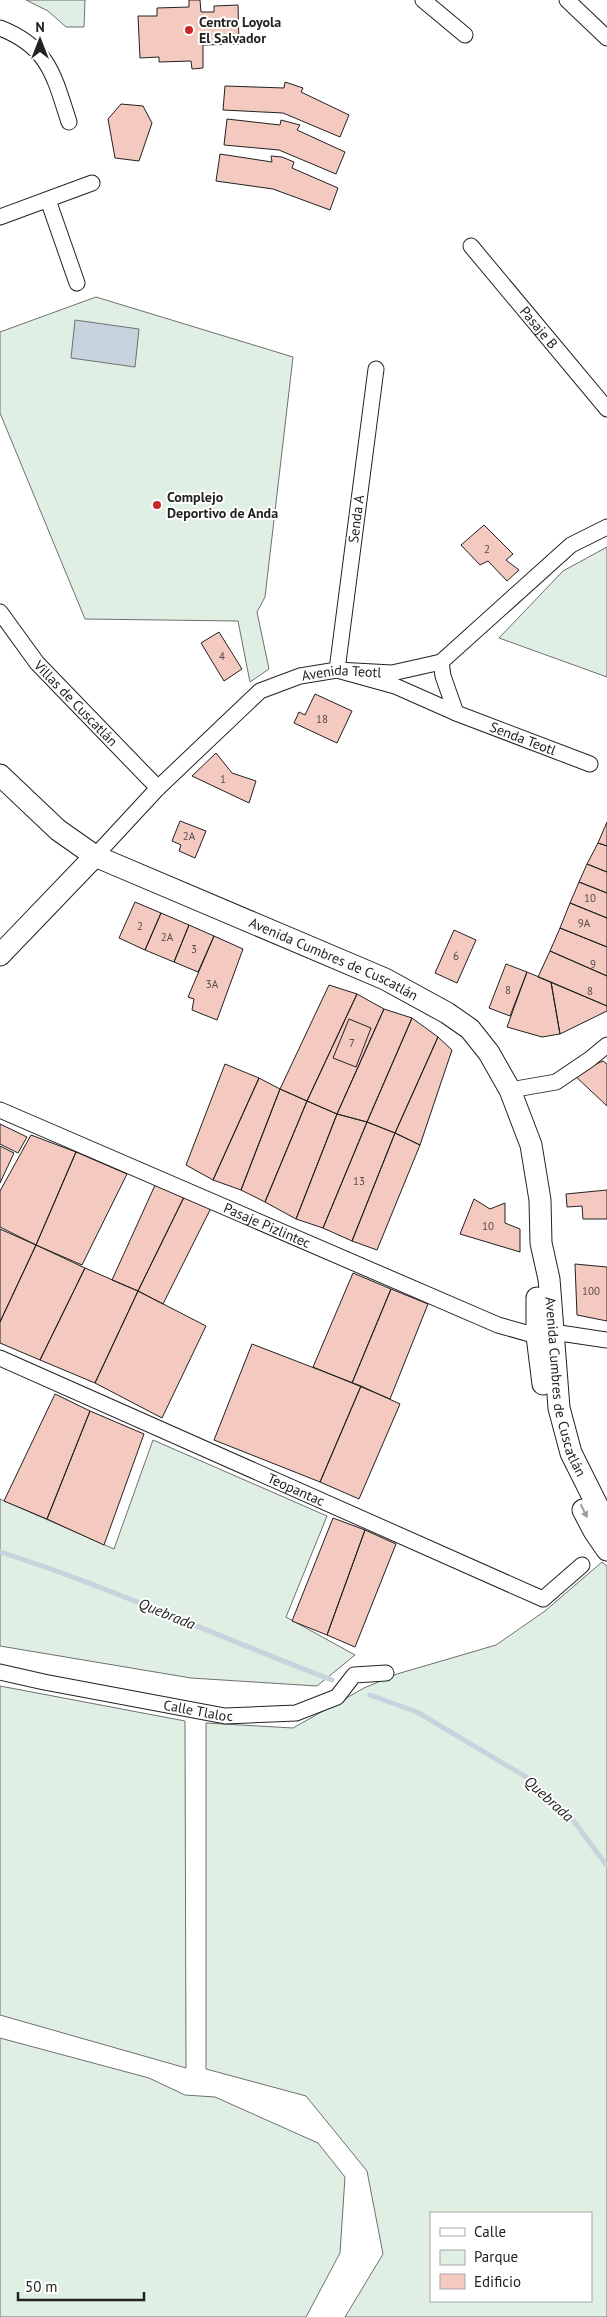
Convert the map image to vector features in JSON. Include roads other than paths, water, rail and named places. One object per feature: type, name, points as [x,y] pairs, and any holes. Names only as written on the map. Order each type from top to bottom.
[{"type":"main road","name":"Avenida Cumbres de Cuscatlán","points":[[0,775],[58,830],[95,856],[385,979],[447,1013],[470,1029],[488,1053],[510,1090],[531,1145],[540,1200],[541,1243],[536,1276],[559,1408],[571,1453],[607,1525]]},
{"type":"main road","points":[[0,955],[95,856]]},
{"type":"main road","name":"Avenida Cumbres de Cuscatlán","points":[[545,1334],[547,1416],[559,1461],[594,1532],[607,1550]]},
{"type":"street","points":[[423,0],[465,35]]},
{"type":"street","points":[[567,0],[607,38]]},
{"type":"street","points":[[0,28],[19,36],[38,52],[52,71],[69,122]]},
{"type":"street","points":[[0,217],[92,183]]},
{"type":"street","points":[[48,200],[76,283]]},
{"type":"street","name":"Pasaje B","points":[[470,246],[607,409]]},
{"type":"street","name":"Senda A","points":[[337,670],[376,368]]},
{"type":"street","name":"Avenida Teotl","points":[[95,856],[158,788],[260,691],[300,676],[337,670],[392,673],[441,662],[571,545],[607,527]]},
{"type":"street","name":"Villas de Cuscatlán","points":[[0,612],[37,663],[158,788]]},
{"type":"street","points":[[441,662],[443,676],[456,713]]},
{"type":"street","name":"Senda Teotl","points":[[337,670],[395,686],[456,713],[590,764]]},
{"type":"street","points":[[510,1090],[556,1082],[607,1045]]},
{"type":"street","name":"Pasaje Pizlintec","points":[[0,1110],[498,1325],[545,1334],[607,1340]]},
{"type":"street","name":"Teopantac","points":[[0,1358],[543,1599],[582,1565]]},
{"type":"street","name":"Calle Tlaloc","points":[[0,1672],[225,1716],[296,1713],[337,1697],[354,1675],[386,1673]]},
{"type":"waterway","name":"Quebrada","points":[[0,1552],[84,1581],[332,1680]]},
{"type":"waterway","name":"Quebrada","points":[[370,1695],[417,1712],[533,1781],[573,1820],[607,1866]]},
{"type":"place","name":"Centro Loyola El Salvador","points":[[189,30]]},
{"type":"place","name":"Complejo Deportivo de Anda","points":[[157,505]]}]
